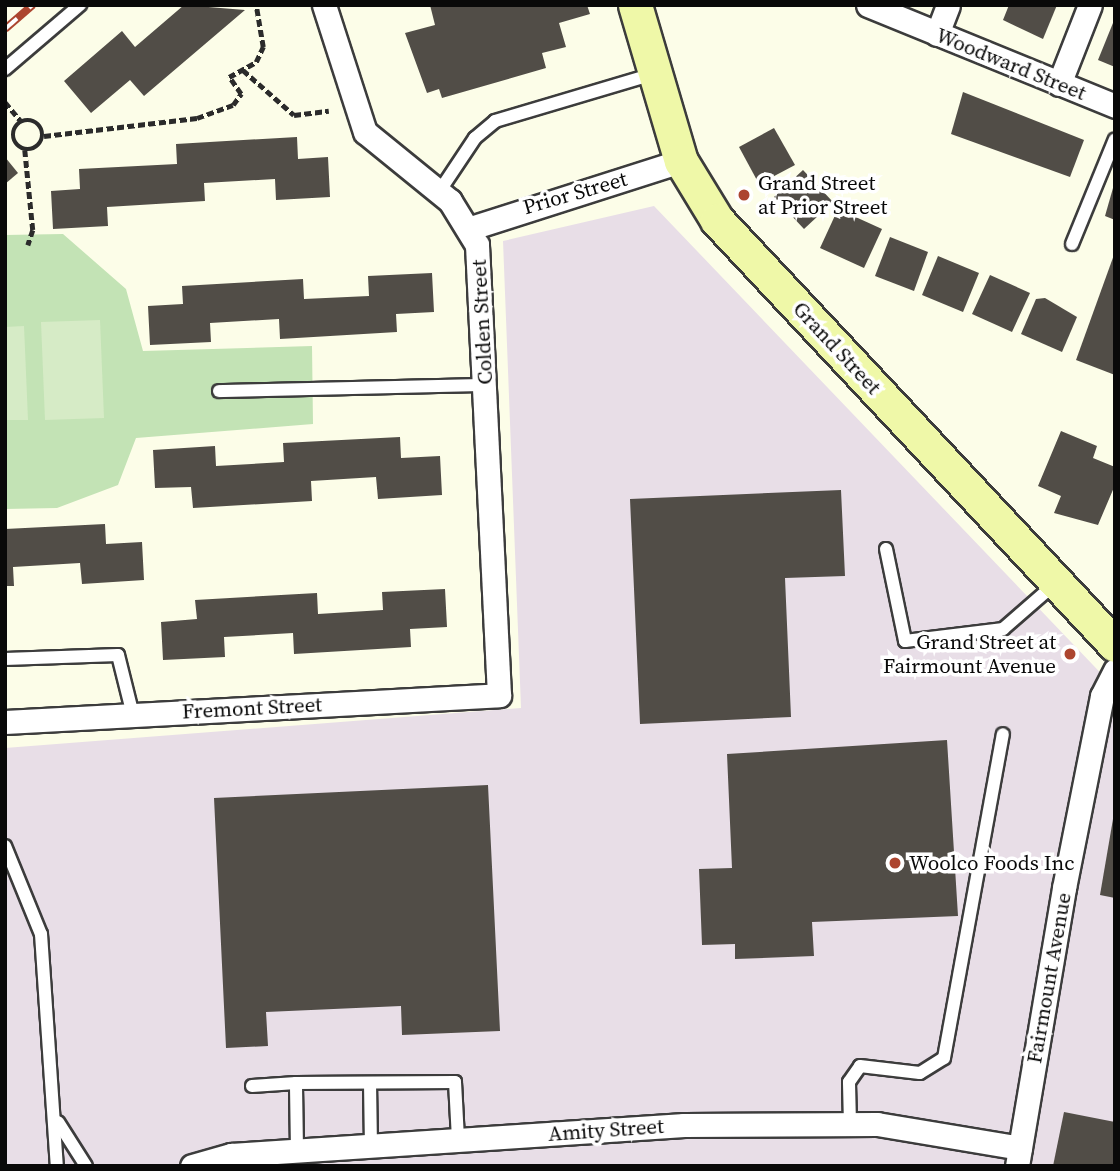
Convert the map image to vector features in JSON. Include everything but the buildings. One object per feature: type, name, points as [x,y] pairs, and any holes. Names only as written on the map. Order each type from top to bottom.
[{"type":"main road","name":"Grand Street","points":[[635,5],[681,161],[717,220],[1115,645]]},
{"type":"street","name":"Colden Street","points":[[324,5],[365,132],[439,192],[471,228],[479,255],[499,695]]},
{"type":"street","name":"Woodward Street","points":[[868,5],[1115,106]]},
{"type":"street","points":[[936,34],[948,5]]},
{"type":"street","points":[[1059,84],[1090,5]]},
{"type":"street","name":"Prior Street","points":[[471,228],[681,161]]},
{"type":"street","name":"Fairmount Avenue","points":[[1019,1157],[1091,751],[1102,696],[1115,670]]},
{"type":"street","name":"Fremont Street","points":[[5,722],[499,695]]},
{"type":"street","name":"Amity Street","points":[[192,1166],[231,1155],[684,1125],[850,1124],[1019,1157]]},
{"type":"lane","points":[[5,69],[80,5]]},
{"type":"lane","points":[[439,192],[475,138],[495,121],[654,74]]},
{"type":"lane","points":[[1072,244],[1115,139]]},
{"type":"lane","points":[[219,391],[486,386]]},
{"type":"lane","points":[[886,549],[905,641],[1003,629],[1056,583]]},
{"type":"lane","points":[[5,659],[118,655],[133,715]]},
{"type":"lane","points":[[850,1124],[849,1082],[860,1066],[920,1073],[944,1058],[1003,734]]},
{"type":"lane","points":[[5,846],[41,934],[58,1122],[57,1166]]},
{"type":"lane","points":[[252,1086],[296,1083],[455,1082],[458,1140]]},
{"type":"lane","points":[[296,1083],[297,1150]]},
{"type":"lane","points":[[370,1083],[371,1146]]},
{"type":"lane","points":[[58,1122],[86,1166]]},
{"type":"path","points":[[26,150],[35,148],[44,136],[216,115],[241,93],[229,77],[243,70],[263,47],[256,5]]},
{"type":"path","points":[[243,70],[294,115],[329,111]]},
{"type":"path","points":[[5,102],[21,121],[37,122],[44,136]]},
{"type":"path","points":[[21,121],[14,137],[26,150],[33,230],[28,244]]},
{"type":"shaded area","points":[[654,206],[1115,688],[1115,1166],[5,1166],[5,748],[521,708],[503,241]]},
{"type":"green space","points":[[63,234],[126,289],[143,351],[312,346],[313,424],[136,438],[118,485],[57,508],[5,509],[5,235]]},
{"type":"green space","points":[[100,320],[104,418],[45,420],[41,322]]},
{"type":"green space","points":[[24,326],[28,420],[5,420],[5,327]]},
{"type":"railway","points":[[5,29],[33,5]]},
{"type":"place","name":"Grand Street at Prior Street","points":[[744,195]]},
{"type":"place","name":"Grand Street at Fairmount Avenue","points":[[1070,654]]},
{"type":"place","name":"Woolco Foods Inc","points":[[895,863]]}]
